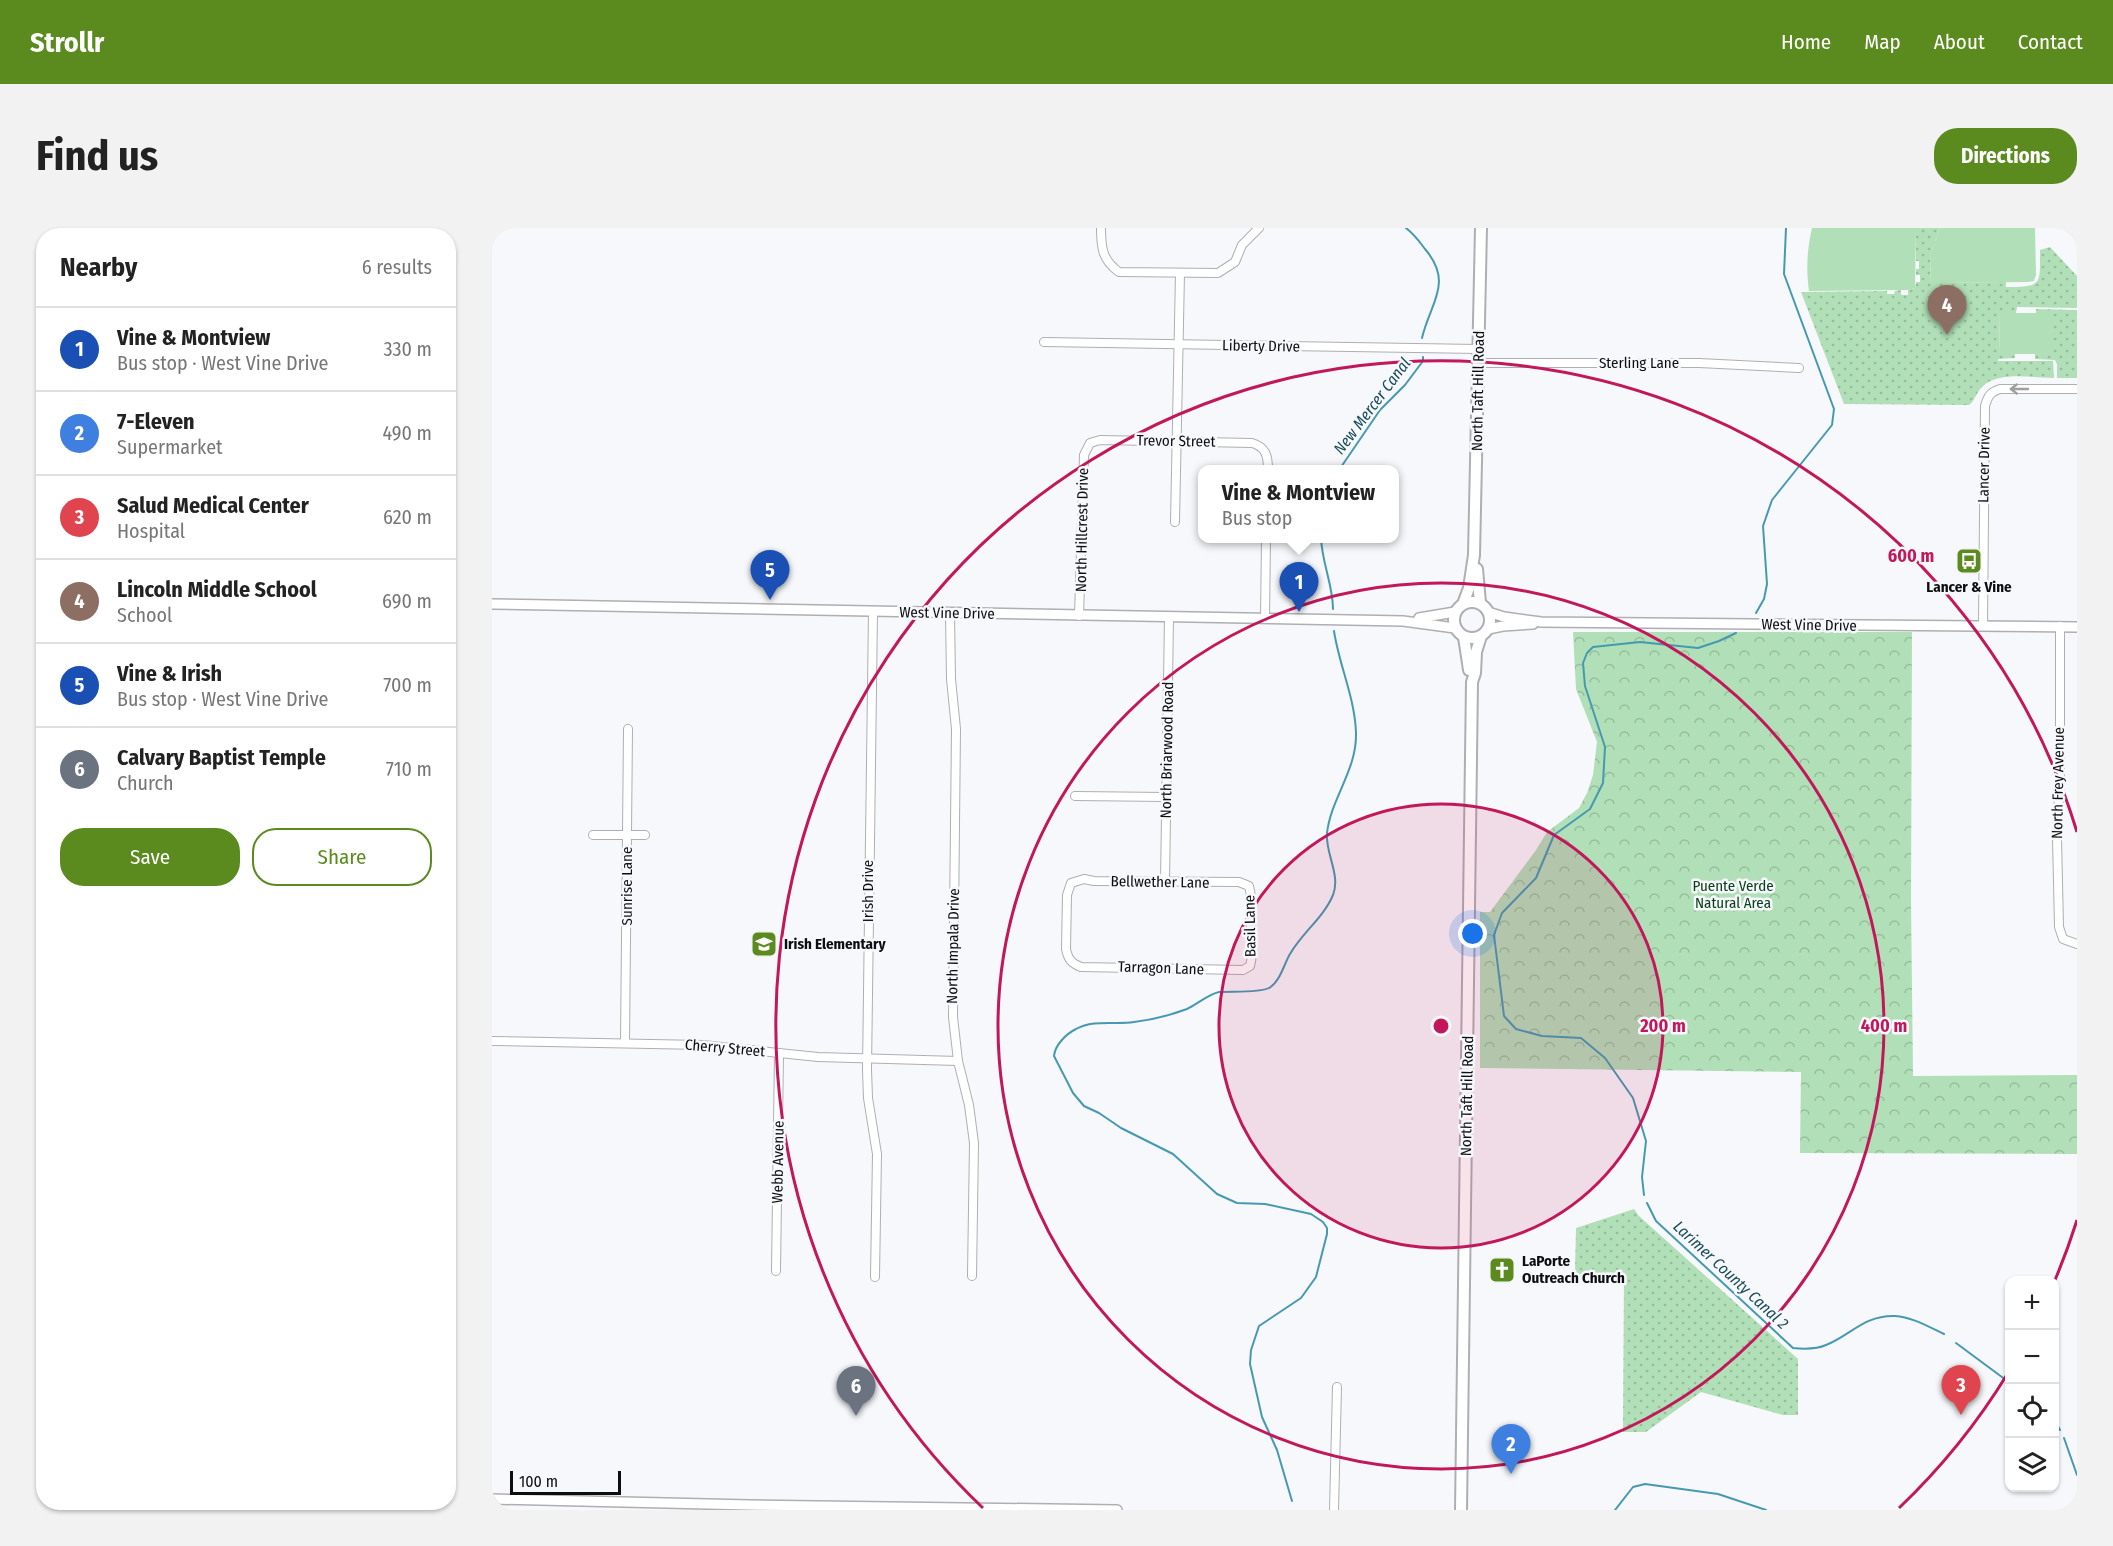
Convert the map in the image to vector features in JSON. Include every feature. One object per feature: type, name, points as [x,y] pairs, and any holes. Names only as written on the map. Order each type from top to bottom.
[{"type":"main road","name":"North Taft Hill Road","points":[[1459,608],[1469,588],[1474,555],[1481,228]]},
{"type":"main road","name":"North Taft Hill Road","points":[[1474,555],[1477,564],[1480,603]]},
{"type":"main road","name":"West Vine Drive","points":[[1459,608],[1469,602],[1480,603]]},
{"type":"main road","points":[[1480,603],[1488,612],[1490,620],[1484,633]]},
{"type":"main road","points":[[1459,608],[1453,620],[1455,628],[1464,637]]},
{"type":"main road","name":"North Taft Hill Road","points":[[1472,682],[1476,652],[1484,633]]},
{"type":"main road","name":"West Vine Drive","points":[[1464,637],[1472,639],[1484,633]]},
{"type":"main road","name":"North Taft Hill Road","points":[[1461,1510],[1472,682],[1464,637]]},
{"type":"street","points":[[1101,228],[1101,249],[1104,257],[1110,266],[1119,272],[1180,273],[1218,273],[1224,270],[1235,262],[1242,245],[1259,228]]},
{"type":"street","points":[[1175,522],[1180,273]]},
{"type":"street","name":"Liberty Drive","points":[[1044,342],[1479,349]]},
{"type":"street","name":"Sterling Lane","points":[[1479,363],[1699,363],[1799,368]]},
{"type":"street","name":"Lancer Drive","points":[[1983,626],[1985,406],[1987,398],[2000,389],[2077,389]]},
{"type":"street","name":"Trevor Street","points":[[1089,445],[1100,440],[1252,443],[1264,449],[1268,465]]},
{"type":"street","name":"North Hillcrest Drive","points":[[1079,616],[1084,455],[1089,445]]},
{"type":"street","points":[[1264,619],[1266,543]]},
{"type":"street","name":"West Vine Drive","points":[[492,604],[1403,621],[1455,628]]},
{"type":"street","name":"West Vine Drive","points":[[1403,621],[1411,618],[1430,618],[1459,608]]},
{"type":"street","name":"Irish Drive","points":[[873,611],[867,1059],[868,1098],[877,1154],[874,1277]]},
{"type":"street","name":"West Vine Drive","points":[[1488,612],[1504,617],[1541,622],[2077,627]]},
{"type":"street","name":"North Impala Drive","points":[[950,613],[951,679],[956,729],[953,1017],[958,1061],[969,1105],[974,1143],[972,1276]]},
{"type":"street","name":"North Briarwood Road","points":[[1165,882],[1169,617]]},
{"type":"street","name":"West Vine Drive","points":[[1484,633],[1541,622]]},
{"type":"street","name":"North Frey Avenue","points":[[2060,627],[2060,772],[2056,838],[2059,927],[2063,939],[2077,944]]},
{"type":"street","name":"Sunrise Lane","points":[[625,1043],[628,729]]},
{"type":"street","points":[[1075,796],[1166,797]]},
{"type":"street","points":[[593,835],[645,835]]},
{"type":"street","name":"Bellwether Lane","points":[[1072,962],[1066,949],[1067,895],[1071,883],[1084,879],[1094,881],[1239,882],[1249,886]]},
{"type":"street","name":"Basil Lane","points":[[1249,886],[1252,896],[1250,966]]},
{"type":"street","name":"Tarragon Lane","points":[[1072,962],[1081,967],[1243,970],[1250,966]]},
{"type":"street","name":"Cherry Street","points":[[492,1041],[728,1046],[779,1053],[867,1059],[958,1061]]},
{"type":"street","name":"Webb Avenue","points":[[777,1271],[779,1053]]},
{"type":"street","points":[[1334,1510],[1337,1387]]},
{"type":"street","points":[[492,1499],[1118,1510]]},
{"type":"green space","points":[[1812,228],[1916,228],[1915,288],[1908,290],[1809,291],[1808,260]]},
{"type":"green space","points":[[1916,228],[1940,228],[1931,252],[1930,283],[2006,282],[2006,287],[2033,285],[2039,277],[2040,250],[2050,247],[2077,276],[2077,308],[2017,307],[2016,313],[2000,313],[1999,353],[2015,354],[2015,358],[1998,359],[1998,361],[2053,361],[2054,378],[2017,376],[1998,378],[1983,386],[1969,405],[1844,404],[1801,292],[1887,291],[1887,294],[1894,294],[1895,291],[1901,290],[1901,295],[1908,295],[1908,290],[1915,288],[1916,282],[1920,282],[1920,275],[1916,275],[1919,261],[1916,261]]},
{"type":"green space","points":[[1940,228],[2035,228],[2036,275],[2034,281],[1930,283],[1931,252]]},
{"type":"green space","points":[[2036,309],[2077,310],[2077,378],[2057,378],[2055,360],[2035,359],[2035,354],[2052,354],[2052,314],[2036,313]]},
{"type":"green space","points":[[2000,313],[2052,313],[2052,354],[1999,354]]},
{"type":"green space","name":"Puente Verde Natural Area","points":[[1573,632],[1912,632],[1913,1076],[2077,1075],[2077,1154],[1800,1153],[1801,1072],[1480,1068],[1480,912],[1490,912],[1547,832],[1579,808],[1593,775],[1597,742],[1576,689]]},
{"type":"green space","points":[[1634,1209],[1798,1359],[1798,1415],[1783,1415],[1701,1392],[1646,1432],[1623,1432],[1624,1274],[1575,1274],[1576,1228]]},
{"type":"waterway","name":"New Mercer Canal","points":[[1406,228],[1434,261],[1438,272],[1437,293],[1422,338]]},
{"type":"waterway","name":"Larimer County Canal 2","points":[[1756,613],[1764,599],[1767,584],[1763,526],[1772,500],[1832,425],[1834,409],[1784,274],[1786,228]]},
{"type":"waterway","name":"New Mercer Canal","points":[[1342,465],[1380,410],[1405,385],[1423,361],[1423,357]]},
{"type":"waterway","name":"New Mercer Canal","points":[[1322,543],[1333,609]]},
{"type":"waterway","name":"New Mercer Canal","points":[[1292,1501],[1277,1450],[1262,1417],[1250,1364],[1251,1350],[1259,1326],[1301,1298],[1316,1277],[1327,1228],[1323,1222],[1311,1214],[1265,1204],[1237,1203],[1217,1194],[1173,1154],[1084,1106],[1073,1093],[1054,1056],[1062,1040],[1072,1031],[1083,1026],[1154,1019],[1187,1009],[1215,993],[1269,988],[1279,977],[1295,946],[1324,911],[1335,887],[1327,841],[1329,820],[1348,772],[1356,733],[1353,707],[1334,631]]},
{"type":"waterway","name":"Larimer County Canal 2","points":[[1644,1195],[1642,1177],[1646,1141],[1633,1098],[1605,1058],[1581,1038],[1542,1036],[1516,1029],[1504,1016],[1494,935],[1502,913],[1536,878],[1554,835],[1590,809],[1603,783],[1605,747],[1585,686],[1583,663],[1587,653],[1593,647],[1640,642],[1698,648],[1736,633]]},
{"type":"waterway","name":"Larimer County Canal 2","points":[[1647,1203],[1656,1221],[1793,1348],[1822,1346],[1835,1341],[1866,1322],[1884,1317],[1908,1318],[1944,1334]]},
{"type":"waterway","name":"Larimer County Canal 2","points":[[1956,1343],[2005,1379]]},
{"type":"waterway","name":"Larimer County Canal 2","points":[[2064,1438],[2077,1475]]},
{"type":"waterway","name":"New Mercer Canal","points":[[1615,1510],[1633,1487],[1645,1484],[1718,1494],[1766,1510]]},
{"type":"place","name":"Lincoln Middle School","points":[[1947,335]]},
{"type":"place","name":"Lancer & Vine","points":[[1969,561]]},
{"type":"place","name":"Vine & Irish","points":[[770,600]]},
{"type":"place","name":"Vine & Montview","points":[[1299,612]]},
{"type":"place","name":"Irish Elementary","points":[[764,944]]},
{"type":"place","name":"LaPorte Outreach Church","points":[[1502,1270]]},
{"type":"place","name":"Salud Medical Center","points":[[1961,1415]]},
{"type":"place","name":"Calvary Baptist Temple","points":[[856,1416]]},
{"type":"place","name":"7-Eleven","points":[[1511,1474]]}]
